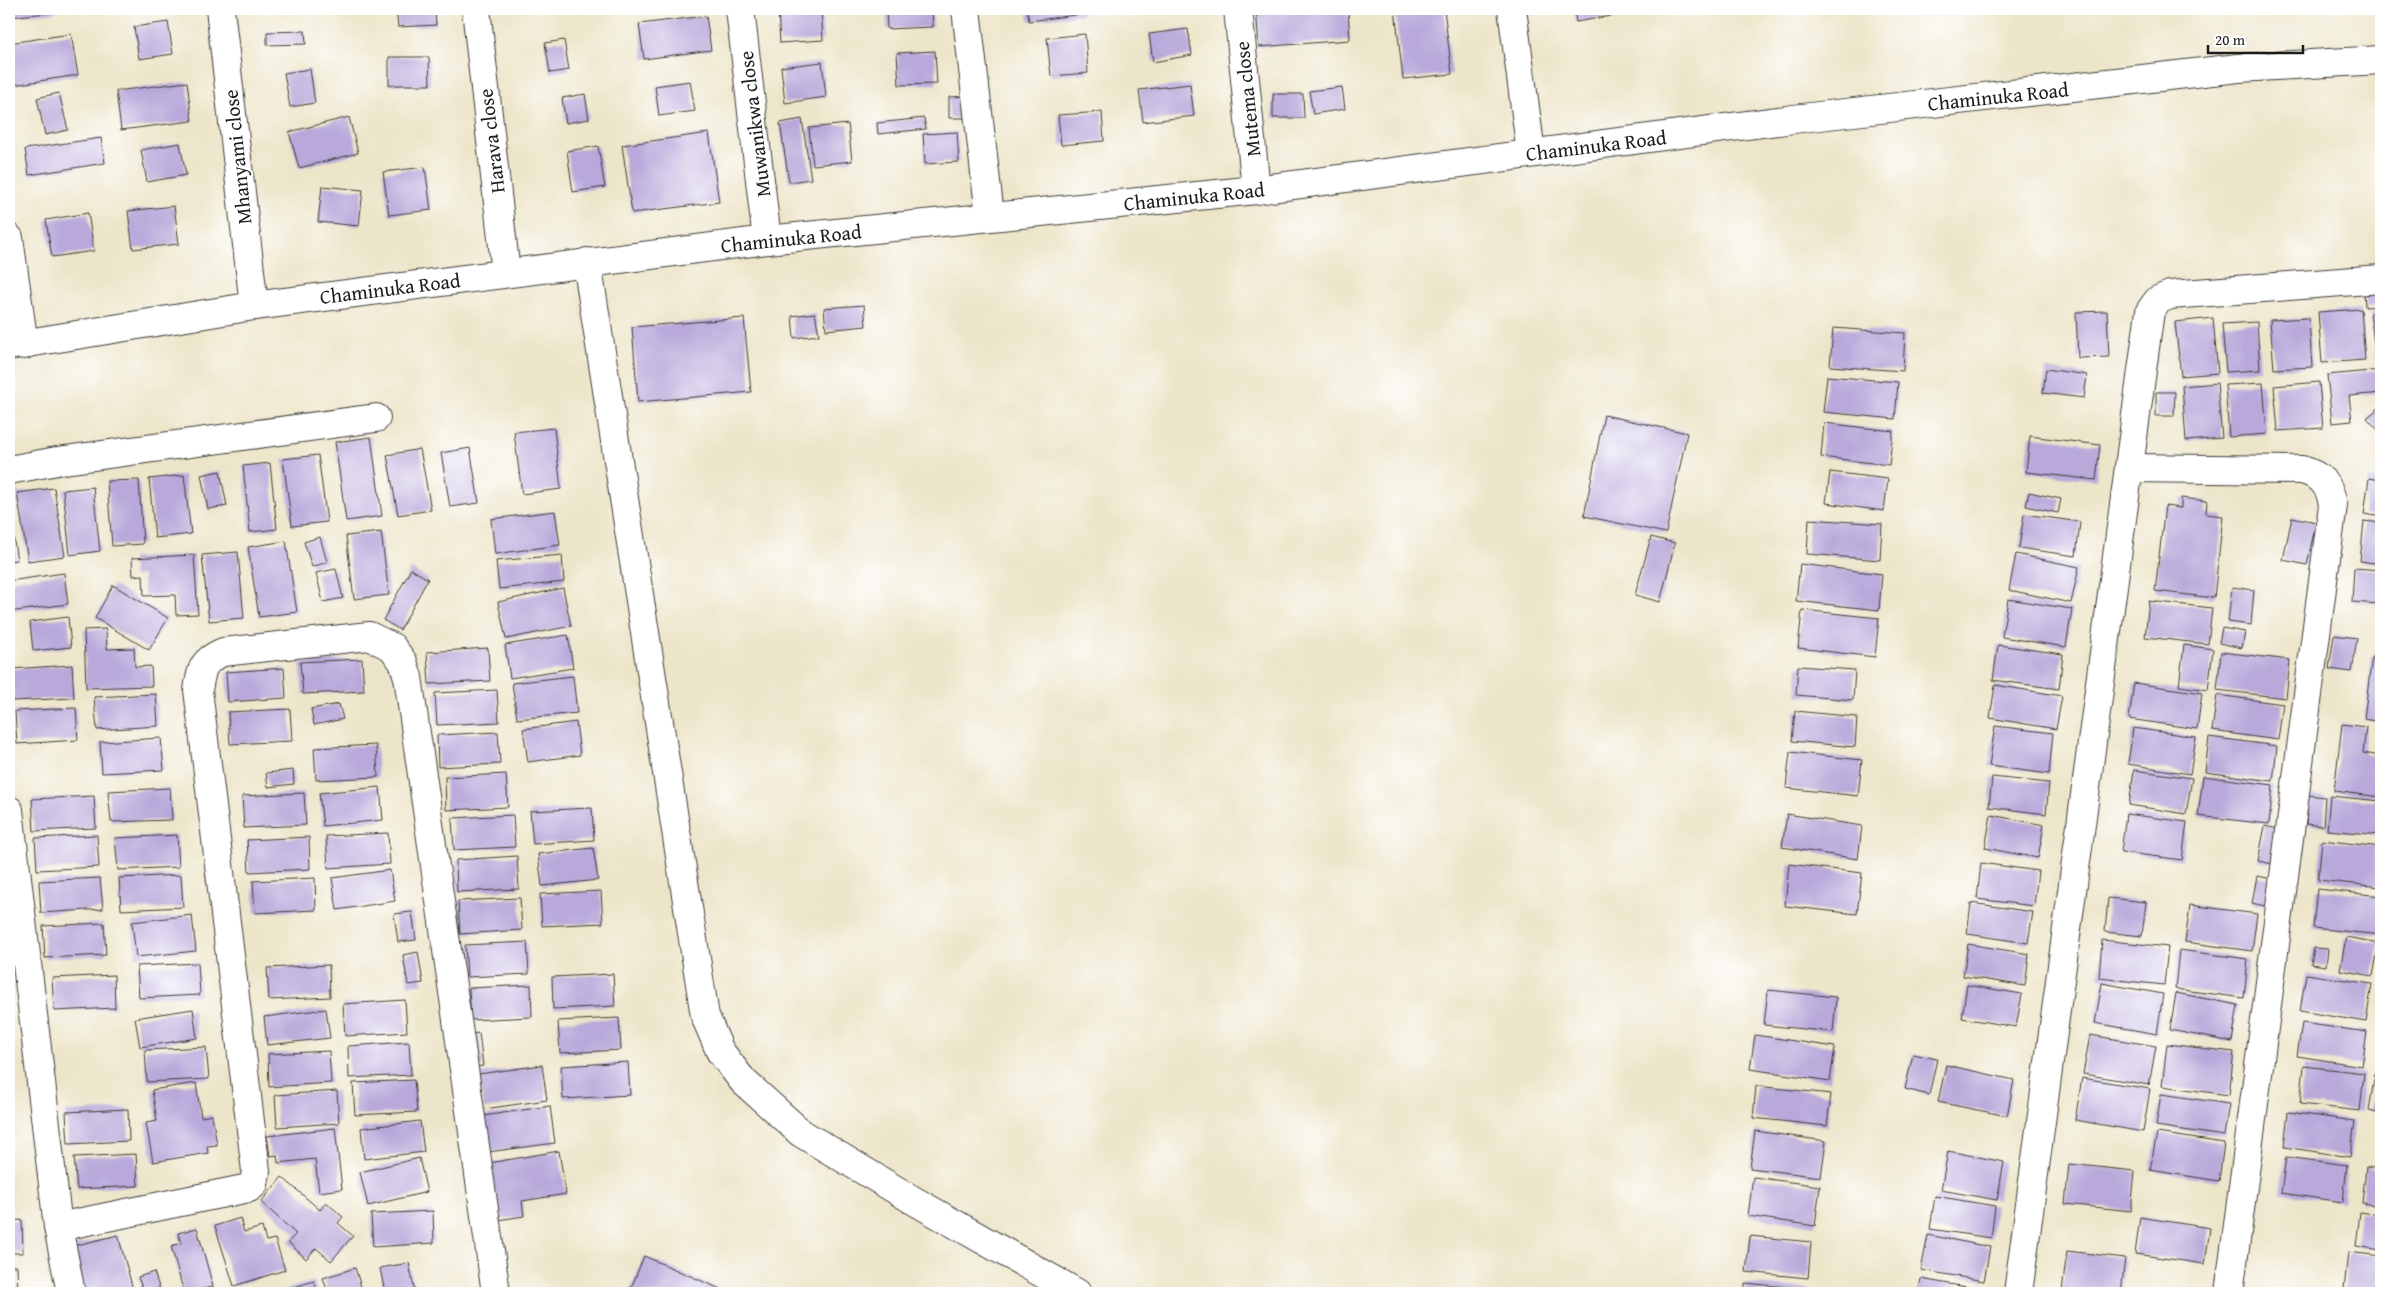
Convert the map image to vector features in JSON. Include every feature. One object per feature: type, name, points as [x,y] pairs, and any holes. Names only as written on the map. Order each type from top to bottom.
[{"type":"street","name":"Mhanyami close","points":[[220,9],[254,306]]},
{"type":"street","name":"Harava close","points":[[476,9],[506,273]]},
{"type":"street","name":"Muwanikwa close","points":[[740,9],[767,240]]},
{"type":"street","points":[[966,9],[990,216]]},
{"type":"street","name":"Mutema close","points":[[1238,9],[1256,190]]},
{"type":"street","points":[[1512,9],[1531,153]]},
{"type":"street","name":"Chaminuka Road","points":[[16,345],[254,306],[767,240],[1256,190],[1792,119],[2238,68],[2381,60]]},
{"type":"street","points":[[9,238],[16,345]]},
{"type":"street","points":[[588,262],[705,1016],[720,1051],[743,1081],[801,1133],[911,1199],[1077,1293]]},
{"type":"street","points":[[2018,1293],[2150,311],[2158,300],[2170,295],[2381,279]]},
{"type":"street","points":[[9,470],[56,461],[376,418]]},
{"type":"street","points":[[2129,468],[2302,470],[2315,474],[2324,482],[2331,491],[2333,505],[2230,1293]]},
{"type":"street","points":[[58,1227],[248,1188],[254,1184],[256,1171],[198,690],[202,669],[209,657],[224,652],[369,636],[392,647],[402,662],[408,677],[496,1293]]},
{"type":"street","points":[[9,810],[58,1227],[70,1293]]},
{"type":"building","points":[[9,9],[56,9],[56,12],[9,17]]},
{"type":"building","points":[[396,9],[435,9],[436,25],[398,27]]},
{"type":"building","points":[[778,9],[821,9],[823,40],[780,43]]},
{"type":"building","points":[[886,9],[932,9],[933,27],[887,29]]},
{"type":"building","points":[[1027,9],[1082,9],[1083,14],[1029,21]]},
{"type":"building","points":[[1256,9],[1348,9],[1350,40],[1259,47]]},
{"type":"building","points":[[1395,9],[1444,9],[1452,74],[1403,79]]},
{"type":"building","points":[[1574,9],[1610,9],[1611,16],[1576,22]]},
{"type":"building","points":[[706,16],[711,50],[644,59],[639,24]]},
{"type":"building","points":[[168,22],[173,54],[139,59],[134,27]]},
{"type":"building","points":[[1188,29],[1192,55],[1153,62],[1149,34]]},
{"type":"building","points":[[305,31],[306,44],[267,45],[267,32]]},
{"type":"building","points":[[71,34],[78,75],[13,85],[9,43]]},
{"type":"building","points":[[1085,34],[1088,73],[1051,76],[1047,38]]},
{"type":"building","points":[[564,40],[569,70],[550,73],[545,43]]},
{"type":"building","points":[[935,51],[937,84],[899,85],[897,53]]},
{"type":"building","points":[[389,57],[429,57],[430,85],[389,85]]},
{"type":"building","points":[[822,62],[826,97],[785,103],[781,67]]},
{"type":"building","points":[[310,69],[315,103],[290,107],[284,73]]},
{"type":"building","points":[[690,81],[695,111],[659,116],[655,86]]},
{"type":"building","points":[[187,82],[192,121],[121,130],[116,91]]},
{"type":"building","points":[[1190,84],[1194,116],[1143,122],[1139,90]]},
{"type":"building","points":[[1342,87],[1345,109],[1313,114],[1309,91]]},
{"type":"building","points":[[59,93],[68,130],[45,135],[37,98]]},
{"type":"building","points":[[585,94],[589,119],[566,123],[562,98]]},
{"type":"building","points":[[1273,94],[1303,94],[1304,118],[1273,118]]},
{"type":"building","points":[[974,96],[975,118],[949,118],[949,97]]},
{"type":"building","points":[[1102,112],[1104,141],[1061,145],[1058,115]]},
{"type":"building","points":[[349,117],[358,153],[299,168],[289,132]]},
{"type":"building","points":[[924,118],[926,129],[878,134],[877,123]]},
{"type":"building","points":[[802,119],[811,179],[789,182],[780,123]]},
{"type":"building","points":[[848,124],[852,161],[813,165],[809,128]]},
{"type":"building","points":[[957,132],[959,162],[925,164],[923,134]]},
{"type":"building","points":[[709,133],[719,202],[632,213],[622,145]]},
{"type":"building","points":[[101,138],[105,163],[29,175],[25,149]]},
{"type":"building","points":[[180,143],[186,175],[147,182],[141,150]]},
{"type":"building","points":[[598,146],[605,187],[573,192],[567,151]]},
{"type":"building","points":[[425,167],[431,210],[389,215],[383,172]]},
{"type":"building","points":[[322,186],[363,190],[359,226],[318,222]]},
{"type":"building","points":[[174,206],[179,244],[133,249],[128,211]]},
{"type":"building","points":[[88,213],[94,251],[52,257],[46,220]]},
{"type":"building","points":[[2381,291],[2381,306],[2365,307],[2364,292]]},
{"type":"building","points":[[864,305],[866,326],[826,330],[824,308]]},
{"type":"building","points":[[2361,309],[2365,360],[2322,363],[2318,312]]},
{"type":"building","points":[[2107,311],[2109,357],[2078,358],[2076,312]]},
{"type":"building","points":[[2381,311],[2381,357],[2376,358],[2370,313]]},
{"type":"building","points":[[815,313],[819,335],[794,338],[792,316]]},
{"type":"building","points":[[744,318],[751,392],[638,402],[632,327]]},
{"type":"building","points":[[2213,318],[2218,373],[2181,376],[2175,322]]},
{"type":"building","points":[[2309,318],[2312,367],[2274,369],[2270,320]]},
{"type":"building","points":[[2257,322],[2260,370],[2226,372],[2222,324]]},
{"type":"building","points":[[1833,328],[1905,333],[1903,371],[1830,366]]},
{"type":"building","points":[[2046,369],[2087,375],[2084,398],[2043,393]]},
{"type":"building","points":[[2381,370],[2381,393],[2349,396],[2352,421],[2332,423],[2327,375]]},
{"type":"building","points":[[1827,376],[1898,382],[1895,419],[1823,412]]},
{"type":"building","points":[[2319,382],[2323,428],[2278,431],[2274,386]]},
{"type":"building","points":[[2217,383],[2222,438],[2186,441],[2182,386]]},
{"type":"building","points":[[2263,383],[2267,434],[2229,437],[2225,385]]},
{"type":"building","points":[[2156,392],[2175,392],[2174,416],[2156,416]]},
{"type":"building","points":[[2381,406],[2381,433],[2367,418]]},
{"type":"building","points":[[1604,415],[1687,433],[1666,533],[1584,516]]},
{"type":"building","points":[[1824,423],[1893,431],[1889,465],[1821,457]]},
{"type":"building","points":[[554,428],[561,489],[522,494],[514,432]]},
{"type":"building","points":[[2030,436],[2100,445],[2096,480],[2026,472]]},
{"type":"building","points":[[371,437],[382,516],[346,521],[335,442]]},
{"type":"building","points":[[470,448],[479,503],[450,507],[441,453]]},
{"type":"building","points":[[420,449],[431,510],[398,515],[387,455]]},
{"type":"building","points":[[318,455],[327,522],[292,526],[283,459]]},
{"type":"building","points":[[270,463],[277,529],[250,532],[243,466]]},
{"type":"building","points":[[220,471],[227,506],[208,509],[201,475]]},
{"type":"building","points":[[1830,472],[1888,479],[1884,511],[1826,503]]},
{"type":"building","points":[[184,475],[191,534],[155,538],[149,479]]},
{"type":"building","points":[[2369,478],[2381,480],[2381,517],[2364,514]]},
{"type":"building","points":[[139,480],[143,544],[112,546],[107,481]]},
{"type":"building","points":[[93,487],[100,551],[70,555],[63,490]]},
{"type":"building","points":[[54,488],[65,556],[28,561],[17,493]]},
{"type":"building","points":[[2029,492],[2061,499],[2058,513],[2026,506]]},
{"type":"building","points":[[2181,498],[2207,501],[2206,514],[2223,516],[2214,598],[2155,591],[2165,506],[2181,508]]},
{"type":"building","points":[[555,511],[560,545],[495,554],[491,519]]},
{"type":"building","points":[[2024,514],[2080,522],[2076,556],[2019,548]]},
{"type":"building","points":[[2292,517],[2316,522],[2307,565],[2283,560]]},
{"type":"building","points":[[1809,519],[1882,524],[1880,560],[1807,554]]},
{"type":"building","points":[[2364,521],[2381,523],[2381,564],[2360,561]]},
{"type":"building","points":[[9,522],[11,522],[17,560],[9,561]]},
{"type":"building","points":[[381,532],[389,595],[354,599],[346,536]]},
{"type":"building","points":[[320,537],[327,562],[312,567],[304,542]]},
{"type":"building","points":[[1651,537],[1675,543],[1660,602],[1635,595]]},
{"type":"building","points":[[286,541],[297,612],[259,617],[248,547]]},
{"type":"building","points":[[238,552],[244,618],[209,621],[202,555]]},
{"type":"building","points":[[2016,554],[2079,567],[2071,603],[2009,590]]},
{"type":"building","points":[[194,555],[198,614],[176,615],[175,595],[144,596],[143,575],[133,576],[132,558]]},
{"type":"building","points":[[562,555],[564,582],[499,589],[496,561]]},
{"type":"building","points":[[1800,564],[1882,574],[1879,610],[1796,601]]},
{"type":"building","points":[[2354,568],[2381,570],[2381,604],[2352,602]]},
{"type":"building","points":[[336,569],[343,598],[323,602],[316,573]]},
{"type":"building","points":[[411,569],[428,579],[400,630],[383,620]]},
{"type":"building","points":[[64,573],[68,604],[9,612],[9,581]]},
{"type":"building","points":[[113,585],[168,618],[149,650],[95,618]]},
{"type":"building","points":[[2232,587],[2254,590],[2251,625],[2228,622]]},
{"type":"building","points":[[563,588],[571,626],[506,639],[498,602]]},
{"type":"building","points":[[2008,599],[2072,609],[2066,647],[2002,637]]},
{"type":"building","points":[[2149,601],[2212,608],[2208,644],[2145,637]]},
{"type":"building","points":[[1802,610],[1879,618],[1875,657],[1798,648]]},
{"type":"building","points":[[68,617],[71,647],[33,651],[30,622]]},
{"type":"building","points":[[2222,628],[2245,632],[2242,648],[2219,643]]},
{"type":"building","points":[[106,629],[107,649],[134,648],[135,667],[151,666],[152,686],[86,688],[84,630]]},
{"type":"building","points":[[568,635],[573,668],[510,678],[505,645]]},
{"type":"building","points":[[2334,635],[2357,638],[2352,672],[2329,669]]},
{"type":"building","points":[[1998,645],[2063,654],[2059,689],[1993,680]]},
{"type":"building","points":[[2184,645],[2213,649],[2208,690],[2179,686]]},
{"type":"building","points":[[488,648],[490,681],[429,684],[427,652]]},
{"type":"building","points":[[2221,652],[2290,660],[2286,698],[2217,690]]},
{"type":"building","points":[[2372,656],[2381,657],[2381,722],[2364,719]]},
{"type":"building","points":[[362,659],[364,691],[303,694],[300,662]]},
{"type":"building","points":[[72,665],[74,698],[12,701],[11,669]]},
{"type":"building","points":[[1798,666],[1855,670],[1853,700],[1796,695]]},
{"type":"building","points":[[284,668],[286,698],[228,702],[226,672]]},
{"type":"building","points":[[573,676],[577,713],[517,719],[512,683]]},
{"type":"building","points":[[2134,683],[2202,693],[2197,729],[2129,719]]},
{"type":"building","points":[[1995,685],[2062,696],[2056,729],[1990,718]]},
{"type":"building","points":[[497,690],[499,722],[437,725],[435,693]]},
{"type":"building","points":[[156,694],[158,726],[97,730],[94,697]]},
{"type":"building","points":[[2217,695],[2283,704],[2278,740],[2212,731]]},
{"type":"building","points":[[339,704],[343,719],[314,725],[311,709]]},
{"type":"building","points":[[76,708],[78,740],[17,744],[15,711]]},
{"type":"building","points":[[290,709],[292,741],[230,744],[228,712]]},
{"type":"building","points":[[1795,711],[1857,717],[1855,747],[1792,741]]},
{"type":"building","points":[[576,722],[580,755],[528,762],[523,729]]},
{"type":"building","points":[[2342,724],[2366,727],[2363,753],[2381,756],[2381,797],[2334,791]]},
{"type":"building","points":[[1995,726],[2053,733],[2049,774],[1989,766]]},
{"type":"building","points":[[2133,728],[2196,737],[2190,774],[2128,764]]},
{"type":"building","points":[[498,732],[500,764],[438,767],[437,735]]},
{"type":"building","points":[[2209,737],[2277,746],[2273,781],[2205,772]]},
{"type":"building","points":[[161,738],[164,770],[102,773],[100,742]]},
{"type":"building","points":[[376,745],[378,777],[316,780],[314,748]]},
{"type":"building","points":[[1790,752],[1862,760],[1858,796],[1786,788]]},
{"type":"building","points":[[293,770],[294,784],[268,787],[266,773]]},
{"type":"building","points":[[2134,770],[2192,778],[2186,814],[2129,805]]},
{"type":"building","points":[[506,774],[508,807],[446,810],[445,777]]},
{"type":"building","points":[[2203,776],[2273,785],[2269,824],[2198,816]]},
{"type":"building","points":[[1992,777],[2049,783],[2046,814],[1989,807]]},
{"type":"building","points":[[380,787],[383,820],[323,826],[319,793]]},
{"type":"building","points":[[170,788],[172,820],[111,822],[108,791]]},
{"type":"building","points":[[304,793],[306,825],[244,828],[242,796]]},
{"type":"building","points":[[2308,795],[2325,797],[2323,826],[2306,824]]},
{"type":"building","points":[[94,796],[96,828],[34,831],[32,799]]},
{"type":"building","points":[[2330,796],[2381,801],[2381,835],[2327,830]]},
{"type":"building","points":[[592,808],[594,840],[533,844],[530,811]]},
{"type":"building","points":[[1787,814],[1862,826],[1858,859],[1782,847]]},
{"type":"building","points":[[2126,814],[2187,822],[2182,860],[2121,852]]},
{"type":"building","points":[[513,815],[515,847],[454,850],[452,818]]},
{"type":"building","points":[[1991,815],[2044,825],[2038,858],[1985,848]]},
{"type":"building","points":[[2265,826],[2286,831],[2278,865],[2258,861]]},
{"type":"building","points":[[388,833],[390,864],[328,868],[326,836]]},
{"type":"building","points":[[97,835],[99,867],[37,870],[35,838]]},
{"type":"building","points":[[177,835],[179,867],[118,870],[115,838]]},
{"type":"building","points":[[309,837],[310,869],[249,872],[247,840]]},
{"type":"building","points":[[2322,840],[2381,847],[2381,887],[2318,880]]},
{"type":"building","points":[[593,848],[598,880],[542,886],[538,854]]},
{"type":"building","points":[[517,856],[519,889],[457,892],[456,860]]},
{"type":"building","points":[[1981,863],[2038,871],[2034,906],[1977,899]]},
{"type":"building","points":[[1789,864],[1862,873],[1857,914],[1785,906]]},
{"type":"building","points":[[390,870],[395,901],[337,910],[332,878]]},
{"type":"building","points":[[181,875],[183,907],[121,910],[119,878]]},
{"type":"building","points":[[2257,876],[2278,880],[2273,908],[2252,903]]},
{"type":"building","points":[[100,878],[103,909],[41,913],[39,881]]},
{"type":"building","points":[[315,878],[316,910],[255,913],[253,881]]},
{"type":"building","points":[[2317,889],[2381,896],[2381,935],[2313,928]]},
{"type":"building","points":[[601,891],[603,923],[542,926],[540,894]]},
{"type":"building","points":[[520,898],[522,930],[460,934],[458,901]]},
{"type":"building","points":[[2108,898],[2146,902],[2142,936],[2105,932]]},
{"type":"building","points":[[1971,903],[2033,912],[2028,943],[1967,934]]},
{"type":"building","points":[[2190,905],[2257,914],[2252,951],[2185,942]]},
{"type":"building","points":[[412,912],[416,940],[398,942],[394,914]]},
{"type":"building","points":[[192,915],[196,951],[136,957],[132,922]]},
{"type":"building","points":[[104,923],[106,955],[45,958],[43,926]]},
{"type":"building","points":[[2346,937],[2379,943],[2373,976],[2340,970]]},
{"type":"building","points":[[2102,940],[2168,947],[2164,985],[2099,978]]},
{"type":"building","points":[[527,942],[529,974],[467,977],[465,945]]},
{"type":"building","points":[[1968,944],[2029,954],[2025,986],[1963,976]]},
{"type":"building","points":[[2314,948],[2328,949],[2326,966],[2311,964]]},
{"type":"building","points":[[2179,950],[2248,959],[2244,998],[2175,989]]},
{"type":"building","points":[[418,952],[423,983],[408,985],[403,955]]},
{"type":"building","points":[[198,963],[200,995],[139,998],[137,966]]},
{"type":"building","points":[[329,965],[330,997],[269,1000],[267,968]]},
{"type":"building","points":[[613,974],[615,1006],[553,1009],[552,977]]},
{"type":"building","points":[[2306,974],[2372,984],[2366,1022],[2300,1011]]},
{"type":"building","points":[[114,975],[115,1008],[54,1011],[52,978]]},
{"type":"building","points":[[2102,983],[2163,994],[2157,1034],[2095,1023]]},
{"type":"building","points":[[531,985],[532,1017],[471,1020],[469,988]]},
{"type":"building","points":[[1967,985],[2022,994],[2016,1027],[1962,1018]]},
{"type":"building","points":[[1768,990],[1836,997],[1833,1032],[1764,1025]]},
{"type":"building","points":[[2176,993],[2238,1005],[2232,1042],[2170,1030]]},
{"type":"building","points":[[405,1000],[407,1032],[345,1036],[343,1004]]},
{"type":"building","points":[[193,1009],[197,1038],[140,1047],[135,1018]]},
{"type":"building","points":[[326,1009],[330,1038],[267,1045],[264,1017]]},
{"type":"building","points":[[619,1018],[621,1050],[560,1053],[558,1021]]},
{"type":"building","points":[[2302,1023],[2367,1032],[2362,1066],[2297,1056]]},
{"type":"building","points":[[479,1033],[483,1066],[468,1068],[464,1035]]},
{"type":"building","points":[[1755,1035],[1835,1047],[1830,1081],[1750,1069]]},
{"type":"building","points":[[2090,1035],[2156,1046],[2149,1085],[2083,1074]]},
{"type":"building","points":[[409,1042],[411,1075],[349,1078],[348,1046]]},
{"type":"building","points":[[2167,1044],[2234,1052],[2229,1095],[2162,1086]]},
{"type":"building","points":[[206,1047],[209,1079],[147,1082],[145,1050]]},
{"type":"building","points":[[329,1051],[331,1083],[269,1087],[268,1054]]},
{"type":"building","points":[[1913,1054],[1937,1059],[1929,1095],[1905,1089]]},
{"type":"building","points":[[628,1062],[630,1095],[563,1099],[561,1066]]},
{"type":"building","points":[[542,1065],[547,1100],[484,1109],[479,1074]]},
{"type":"building","points":[[1946,1065],[2014,1080],[2007,1116],[1938,1102]]},
{"type":"building","points":[[2304,1066],[2364,1073],[2360,1111],[2300,1104]]},
{"type":"building","points":[[2375,1074],[2381,1075],[2381,1113],[2369,1110]]},
{"type":"building","points":[[2082,1078],[2150,1089],[2143,1132],[2075,1120]]},
{"type":"building","points":[[414,1080],[417,1112],[355,1115],[353,1083]]},
{"type":"building","points":[[196,1083],[201,1117],[212,1115],[217,1145],[207,1146],[208,1153],[153,1162],[146,1123],[157,1121],[152,1090]]},
{"type":"building","points":[[1756,1086],[1831,1094],[1827,1126],[1753,1118]]},
{"type":"building","points":[[337,1091],[339,1123],[277,1127],[275,1095]]},
{"type":"building","points":[[2161,1094],[2229,1104],[2224,1136],[2156,1126]]},
{"type":"building","points":[[550,1106],[555,1143],[488,1152],[483,1116]]},
{"type":"building","points":[[128,1109],[129,1141],[68,1144],[66,1112]]},
{"type":"building","points":[[2288,1112],[2355,1121],[2350,1157],[2284,1147]]},
{"type":"building","points":[[420,1121],[424,1152],[364,1159],[361,1128]]},
{"type":"building","points":[[335,1128],[342,1189],[319,1192],[315,1159],[278,1163],[277,1155],[270,1156],[267,1136]]},
{"type":"building","points":[[1755,1131],[1826,1141],[1821,1177],[1750,1168]]},
{"type":"building","points":[[2157,1133],[2224,1143],[2219,1181],[2150,1170]]},
{"type":"building","points":[[559,1151],[566,1194],[522,1201],[524,1216],[498,1220],[489,1163]]},
{"type":"building","points":[[1948,1151],[2004,1162],[1997,1200],[1941,1190]]},
{"type":"building","points":[[136,1154],[138,1186],[77,1189],[74,1157]]},
{"type":"building","points":[[2286,1157],[2347,1165],[2343,1202],[2281,1193]]},
{"type":"building","points":[[419,1158],[427,1192],[368,1206],[360,1172]]},
{"type":"building","points":[[2069,1164],[2135,1171],[2131,1211],[2065,1204]]},
{"type":"building","points":[[2366,1167],[2381,1169],[2381,1206],[2362,1203]]},
{"type":"building","points":[[282,1177],[320,1210],[326,1202],[343,1217],[338,1223],[353,1236],[331,1261],[316,1248],[306,1259],[288,1242],[296,1234],[261,1202]]},
{"type":"building","points":[[1753,1177],[1820,1186],[1815,1226],[1748,1216]]},
{"type":"building","points":[[1935,1196],[1995,1206],[1991,1238],[1930,1229]]},
{"type":"building","points":[[433,1211],[434,1243],[373,1247],[371,1214]]},
{"type":"building","points":[[2360,1212],[2381,1215],[2381,1250],[2356,1246]]},
{"type":"building","points":[[2140,1217],[2210,1228],[2205,1264],[2135,1254]]},
{"type":"building","points":[[240,1218],[244,1232],[262,1227],[266,1241],[275,1239],[285,1270],[234,1286],[215,1226]]},
{"type":"building","points":[[22,1220],[23,1253],[9,1253],[9,1221]]},
{"type":"building","points":[[197,1228],[213,1287],[184,1293],[171,1246],[181,1243],[178,1233]]},
{"type":"building","points":[[118,1235],[134,1293],[81,1293],[69,1247]]},
{"type":"building","points":[[1928,1235],[1990,1247],[1984,1281],[1921,1270]]},
{"type":"building","points":[[1750,1236],[1811,1242],[1808,1278],[1746,1272]]},
{"type":"building","points":[[2067,1251],[2125,1258],[2121,1293],[2062,1291]]},
{"type":"building","points":[[2348,1252],[2381,1256],[2381,1293],[2344,1290]]},
{"type":"building","points":[[644,1256],[725,1291],[724,1293],[629,1293]]},
{"type":"building","points":[[409,1263],[415,1293],[385,1293],[380,1268]]},
{"type":"building","points":[[9,1266],[17,1266],[18,1293],[9,1293]]},
{"type":"building","points":[[355,1268],[363,1293],[328,1293],[323,1278]]},
{"type":"building","points":[[154,1272],[161,1293],[144,1293],[138,1277]]},
{"type":"building","points":[[1921,1279],[1983,1290],[1982,1293],[1918,1293]]},
{"type":"building","points":[[314,1281],[318,1293],[274,1293]]},
{"type":"building","points":[[1745,1283],[1808,1289],[1808,1293],[1745,1293]]}]
